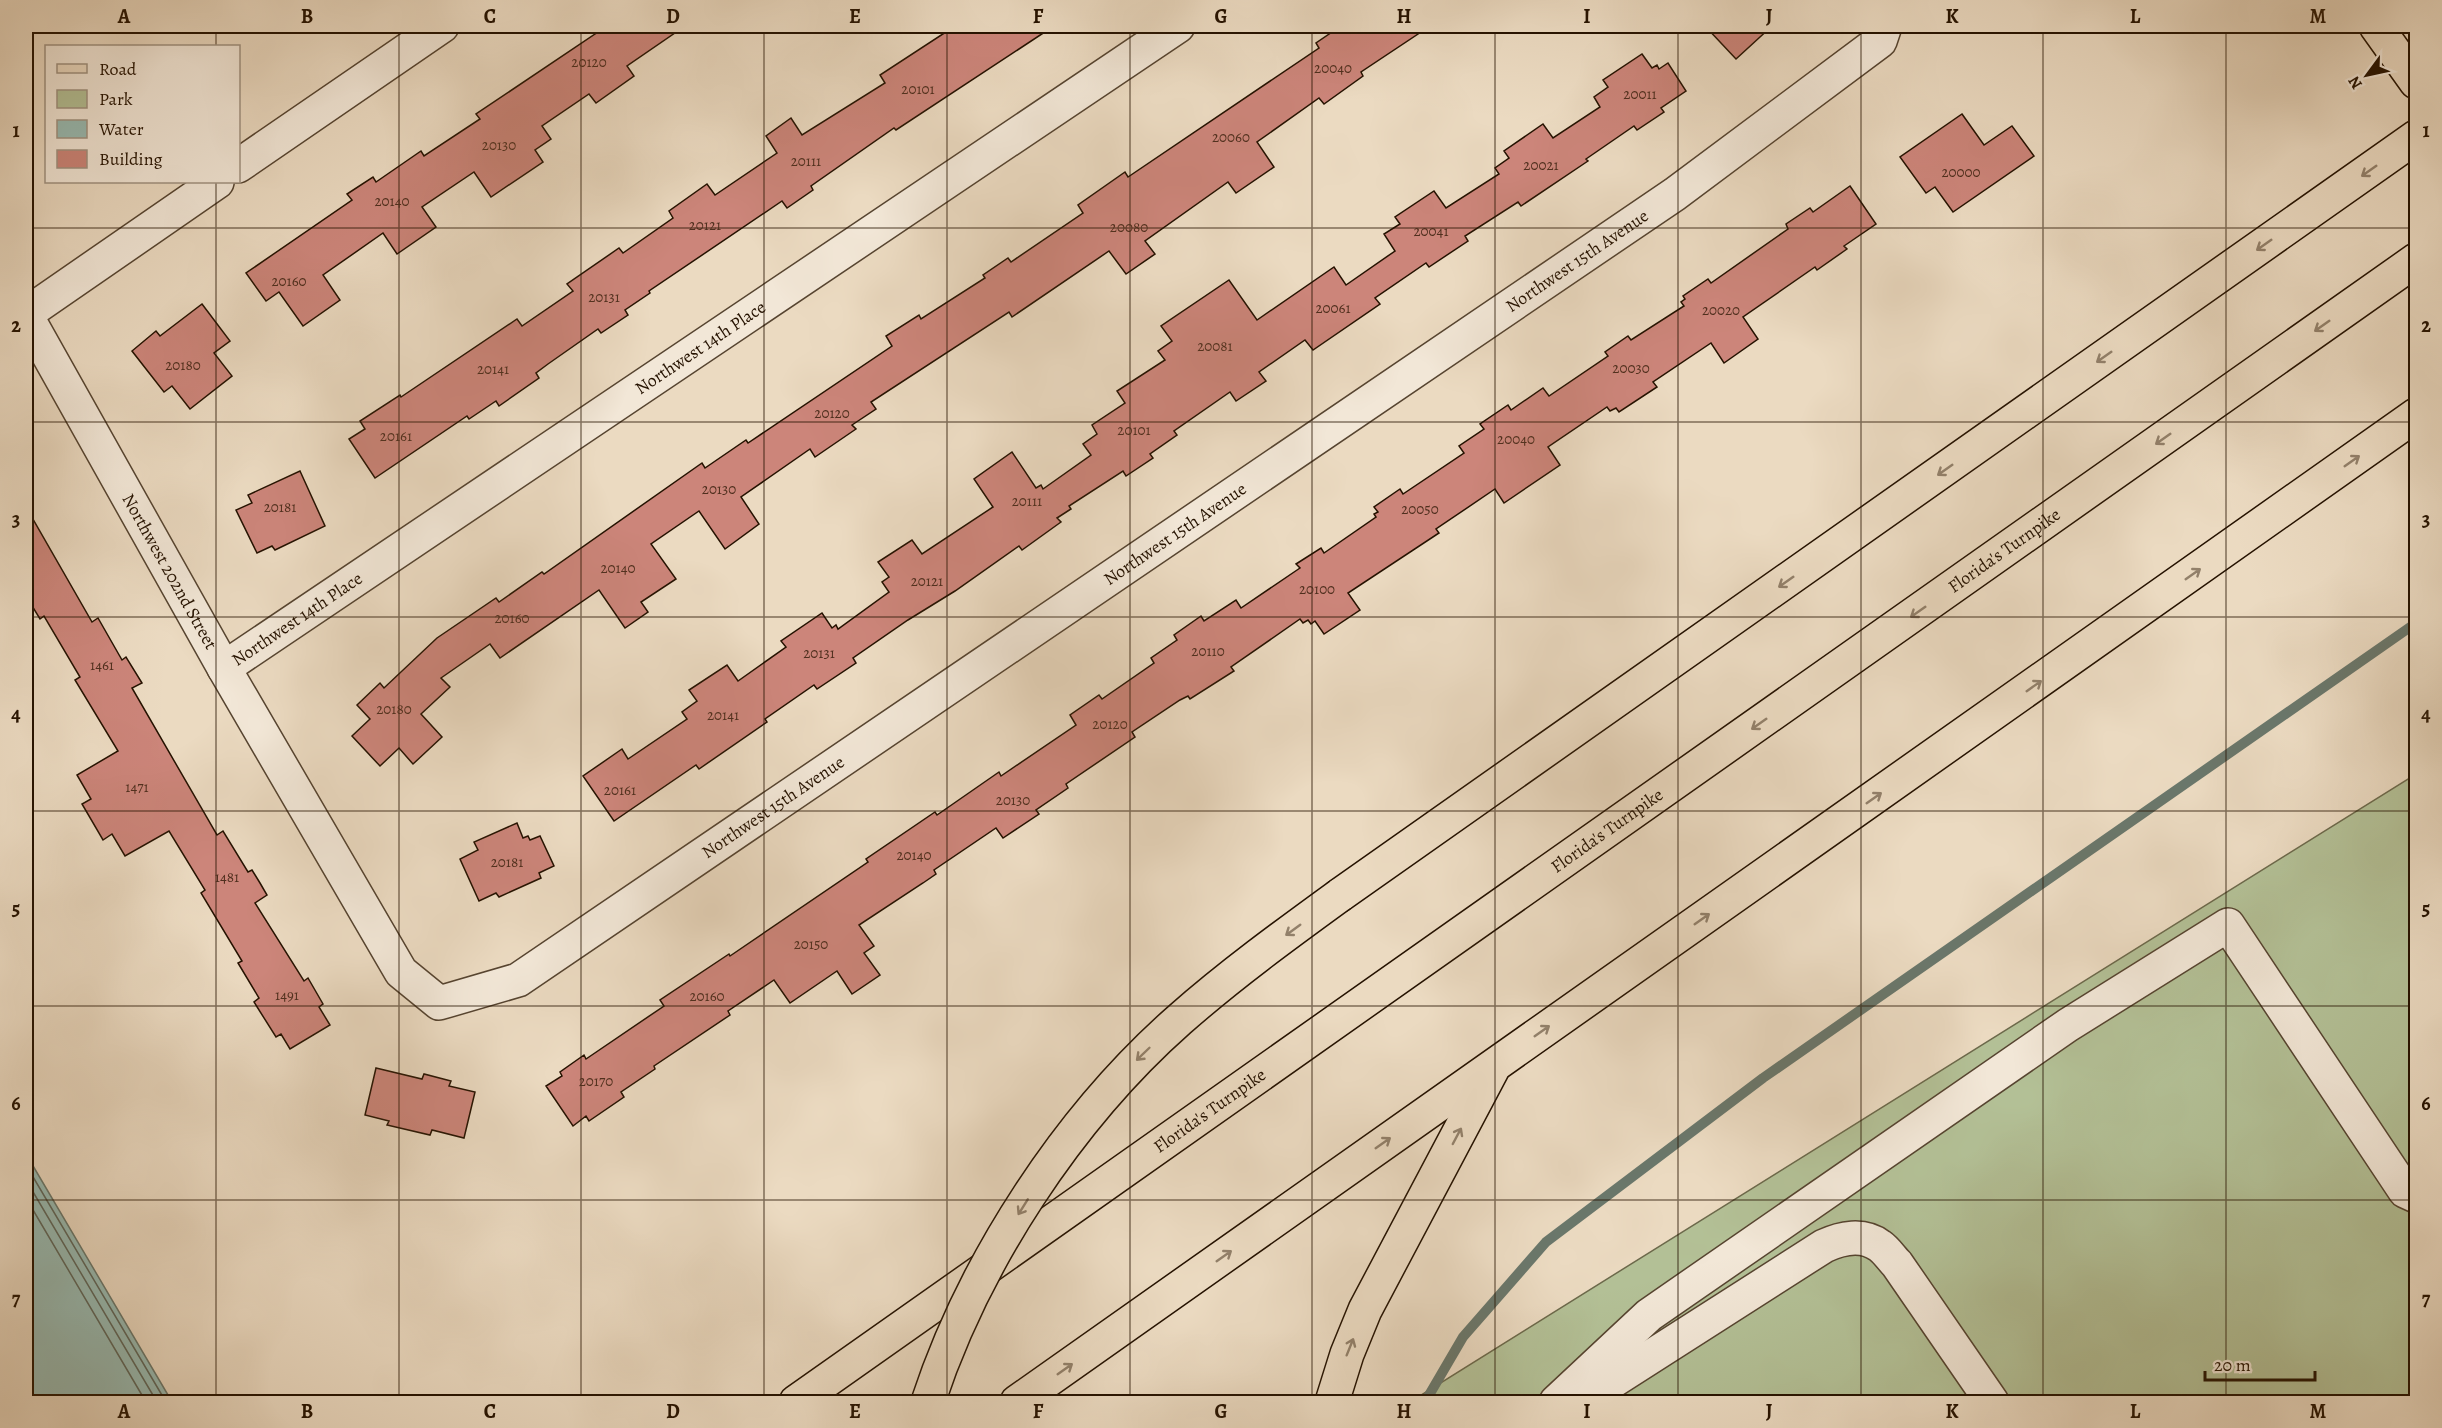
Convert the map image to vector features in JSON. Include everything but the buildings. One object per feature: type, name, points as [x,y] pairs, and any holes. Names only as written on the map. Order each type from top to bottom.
[{"type":"main road","points":[[2376,26],[2416,82]]},
{"type":"main road","points":[[928,1402],[972,1292],[1025,1202],[1078,1127],[1121,1076],[1178,1020],[1251,961],[1340,896],[2416,137]]},
{"type":"main road","name":"Florida's Turnpike","points":[[796,1402],[2416,260]]},
{"type":"main road","points":[[1017,1402],[2416,415]]},
{"type":"main road","points":[[1332,1402],[1347,1354],[1365,1310],[1495,1064]]},
{"type":"street","points":[[240,165],[442,26]]},
{"type":"street","name":"Northwest 14th Place","points":[[224,668],[1178,26]]},
{"type":"street","name":"Northwest 15th Avenue","points":[[439,1003],[518,981],[1675,194],[1880,41],[1885,26]]},
{"type":"street","points":[[26,315],[216,183]]},
{"type":"street","name":"Northwest 202nd Street","points":[[26,315],[224,668],[401,972],[439,1003]]},
{"type":"street","points":[[1556,1402],[1649,1315],[2068,1025],[2228,925],[2405,1191],[2416,1196]]},
{"type":"street","points":[[1580,1402],[1824,1246],[1840,1238],[1854,1237],[1879,1245],[1897,1264],[1992,1402]]},
{"type":"green space","points":[[2416,774],[2416,1402],[1410,1402]]},
{"type":"water","points":[[26,1154],[168,1395],[173,1402],[26,1402]]},
{"type":"waterway","points":[[1425,1402],[1463,1337],[1546,1242],[1763,1078],[2416,623]]}]
